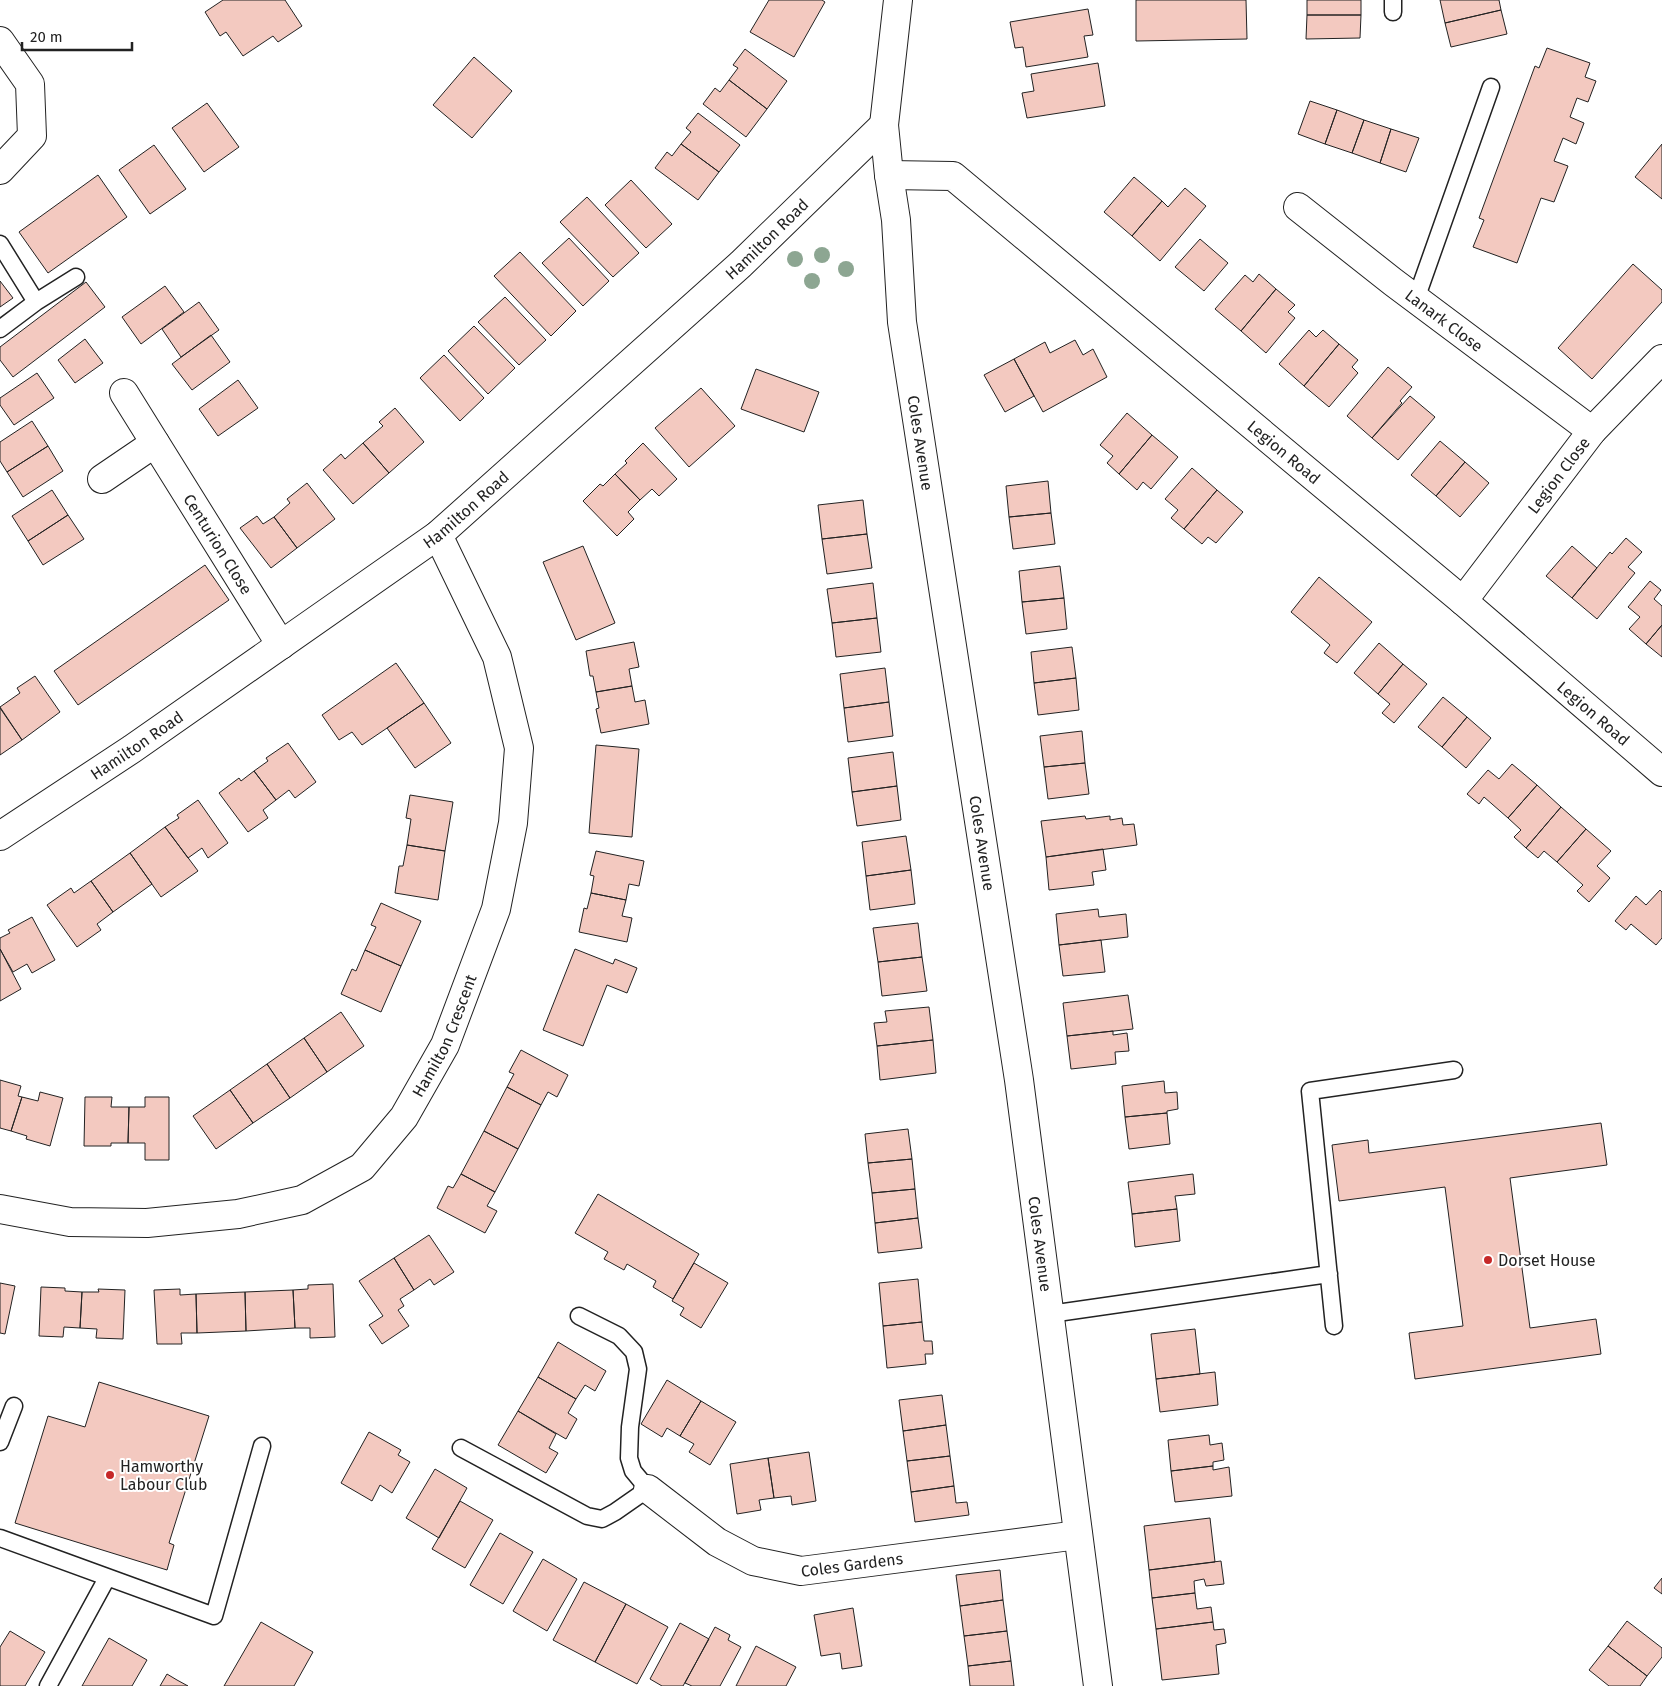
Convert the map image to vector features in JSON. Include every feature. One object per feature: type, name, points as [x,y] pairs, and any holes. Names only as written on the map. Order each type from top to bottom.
[{"type":"street","name":"Coles Avenue","points":[[898,0],[884,125],[896,220],[902,322],[1019,1080],[1098,1686]]},
{"type":"street","points":[[0,41],[30,84],[32,136],[0,170]]},
{"type":"street","name":"Hamilton Road","points":[[0,836],[132,749],[438,535],[741,264],[884,125]]},
{"type":"street","name":"Legion Road","points":[[889,175],[953,176],[1463,600],[1662,772]]},
{"type":"street","name":"Lanark Close","points":[[1298,207],[1416,299],[1592,431]]},
{"type":"street","name":"Legion Close","points":[[1463,600],[1592,431],[1662,359]]},
{"type":"street","name":"Centurion Close","points":[[124,393],[281,645]]},
{"type":"street","points":[[102,479],[155,443]]},
{"type":"street","name":"Hamilton Crescent","points":[[0,1209],[70,1222],[146,1223],[238,1214],[302,1200],[362,1167],[404,1117],[445,1045],[496,909],[513,823],[520,748],[497,657],[438,535]]},
{"type":"street","name":"Coles Gardens","points":[[648,1489],[717,1542],[753,1561],[801,1572],[1078,1535]]},
{"type":"lane","points":[[1416,299],[1491,88]]},
{"type":"lane","points":[[0,244],[36,302]]},
{"type":"lane","points":[[0,329],[36,302],[76,277]]},
{"type":"lane","points":[[1334,1326],[1310,1091],[1454,1070]]},
{"type":"lane","points":[[1050,1314],[1328,1274]]},
{"type":"lane","points":[[461,1448],[586,1516],[602,1519],[648,1489],[633,1471],[629,1458],[630,1427],[638,1369],[634,1352],[619,1336],[578,1316]]},
{"type":"lane","points":[[0,1442],[14,1406]]},
{"type":"lane","points":[[0,1538],[214,1616],[262,1446]]},
{"type":"lane","points":[[48,1686],[107,1578]]},
{"type":"building","points":[[223,0],[285,0],[302,26],[278,42],[273,36],[243,56],[226,32],[220,36],[205,12]]},
{"type":"building","points":[[769,0],[822,0],[825,2],[794,57],[750,32]]},
{"type":"building","points":[[1136,0],[1246,0],[1247,39],[1136,41]]},
{"type":"building","points":[[1307,0],[1361,0],[1361,15],[1307,15]]},
{"type":"building","points":[[1440,0],[1499,0],[1501,10],[1445,23]]},
{"type":"building","points":[[1088,9],[1093,35],[1084,36],[1088,57],[1026,67],[1023,47],[1015,48],[1010,22]]},
{"type":"building","points":[[1501,10],[1507,34],[1451,47],[1445,23]]},
{"type":"building","points":[[1307,15],[1361,15],[1360,38],[1306,39]]},
{"type":"building","points":[[1547,48],[1590,63],[1585,77],[1596,81],[1588,102],[1577,98],[1570,117],[1584,123],[1576,144],[1563,138],[1554,161],[1568,166],[1554,202],[1541,198],[1517,263],[1473,247],[1484,220],[1479,218],[1535,66],[1539,68]]},
{"type":"building","points":[[745,49],[787,81],[767,109],[729,80],[738,68],[733,65]]},
{"type":"building","points":[[474,57],[512,91],[472,138],[433,105]]},
{"type":"building","points":[[1098,63],[1105,106],[1027,118],[1022,93],[1034,91],[1031,74]]},
{"type":"building","points":[[729,80],[767,109],[746,137],[703,104],[715,88],[720,92]]},
{"type":"building","points":[[1310,101],[1337,110],[1325,144],[1298,134]]},
{"type":"building","points":[[207,103],[239,147],[204,172],[172,128]]},
{"type":"building","points":[[1337,110],[1364,120],[1352,153],[1325,144]]},
{"type":"building","points":[[698,113],[740,145],[719,172],[681,144],[691,132],[686,128]]},
{"type":"building","points":[[1364,120],[1391,129],[1380,163],[1352,153]]},
{"type":"building","points":[[1391,129],[1419,138],[1406,172],[1380,163]]},
{"type":"building","points":[[681,144],[719,172],[698,200],[655,168],[667,152],[672,156]]},
{"type":"building","points":[[1662,144],[1662,199],[1635,177]]},
{"type":"building","points":[[154,145],[186,189],[150,214],[119,170]]},
{"type":"building","points":[[98,175],[127,217],[48,273],[19,232]]},
{"type":"building","points":[[1134,177],[1162,201],[1132,236],[1104,212]]},
{"type":"building","points":[[631,180],[672,224],[646,248],[605,205]]},
{"type":"building","points":[[1185,188],[1206,206],[1160,261],[1132,236],[1162,201],[1168,207]]},
{"type":"building","points":[[587,197],[639,253],[613,277],[560,222]]},
{"type":"building","points":[[569,238],[609,281],[583,306],[542,263]]},
{"type":"building","points":[[1200,239],[1228,263],[1204,291],[1175,267]]},
{"type":"building","points":[[520,252],[576,311],[551,336],[494,276]]},
{"type":"building","points":[[1633,264],[1662,290],[1662,302],[1592,379],[1558,348]]},
{"type":"building","points":[[1259,274],[1276,289],[1241,331],[1215,309],[1245,275],[1253,282]]},
{"type":"building","points":[[0,281],[13,298],[0,307]]},
{"type":"building","points":[[86,282],[105,307],[13,377],[0,360],[0,347]]},
{"type":"building","points":[[165,286],[184,312],[141,344],[122,317]]},
{"type":"building","points":[[1276,289],[1295,305],[1288,312],[1295,318],[1266,353],[1241,331]]},
{"type":"building","points":[[505,297],[546,340],[519,365],[478,322]]},
{"type":"building","points":[[199,302],[219,330],[181,357],[162,329]]},
{"type":"building","points":[[474,326],[515,368],[488,394],[448,351]]},
{"type":"building","points":[[1309,330],[1316,337],[1323,330],[1339,344],[1304,386],[1279,364]]},
{"type":"building","points":[[211,335],[230,362],[192,390],[172,364]]},
{"type":"building","points":[[85,339],[103,363],[75,383],[58,360]]},
{"type":"building","points":[[1075,340],[1083,355],[1093,349],[1107,377],[1043,412],[1014,359],[1045,342],[1050,353]]},
{"type":"building","points":[[1339,344],[1358,360],[1352,367],[1358,373],[1329,407],[1304,386]]},
{"type":"building","points":[[444,355],[484,398],[460,421],[420,378]]},
{"type":"building","points":[[1014,359],[1034,396],[1005,412],[984,375]]},
{"type":"building","points":[[1388,367],[1412,387],[1400,401],[1402,403],[1372,438],[1347,416]]},
{"type":"building","points":[[756,369],[819,392],[804,432],[741,409]]},
{"type":"building","points":[[37,373],[54,398],[14,425],[0,405],[0,398]]},
{"type":"building","points":[[238,380],[258,408],[218,436],[199,409]]},
{"type":"building","points":[[701,388],[735,426],[689,467],[655,428]]},
{"type":"building","points":[[1410,396],[1435,417],[1398,460],[1372,438]]},
{"type":"building","points":[[395,408],[424,442],[389,473],[363,443],[383,426],[379,422]]},
{"type":"building","points":[[1127,413],[1152,435],[1119,474],[1107,463],[1113,456],[1100,445]]},
{"type":"building","points":[[32,421],[48,446],[7,472],[0,461],[0,442]]},
{"type":"building","points":[[1152,435],[1178,457],[1151,489],[1143,482],[1137,490],[1119,474]]},
{"type":"building","points":[[1440,441],[1465,462],[1436,496],[1411,475]]},
{"type":"building","points":[[363,443],[389,473],[353,504],[323,470],[341,454],[345,459]]},
{"type":"building","points":[[643,443],[677,479],[659,496],[652,489],[640,500],[615,474],[627,463],[625,461]]},
{"type":"building","points":[[48,446],[63,471],[23,497],[7,472]]},
{"type":"building","points":[[1465,462],[1489,483],[1460,517],[1436,496]]},
{"type":"building","points":[[1192,468],[1217,490],[1184,529],[1171,518],[1178,510],[1165,499]]},
{"type":"building","points":[[615,474],[640,500],[628,512],[634,519],[617,536],[583,501],[600,484],[603,486]]},
{"type":"building","points":[[1048,481],[1051,513],[1009,517],[1006,486]]},
{"type":"building","points":[[307,483],[335,519],[297,548],[274,517],[290,503],[287,499]]},
{"type":"building","points":[[52,490],[68,515],[28,541],[12,516]]},
{"type":"building","points":[[1217,490],[1243,512],[1216,543],[1208,537],[1202,544],[1184,529]]},
{"type":"building","points":[[863,500],[867,534],[822,539],[818,505]]},
{"type":"building","points":[[1051,513],[1055,544],[1013,549],[1009,517]]},
{"type":"building","points":[[68,515],[84,539],[43,565],[28,541]]},
{"type":"building","points":[[257,516],[263,524],[274,517],[297,548],[271,568],[240,528]]},
{"type":"building","points":[[867,534],[872,568],[827,574],[822,539]]},
{"type":"building","points":[[1626,538],[1642,552],[1628,567],[1635,573],[1597,619],[1572,598],[1610,552],[1612,554]]},
{"type":"building","points":[[583,546],[615,623],[576,640],[543,562]]},
{"type":"building","points":[[1572,546],[1597,568],[1572,598],[1546,576]]},
{"type":"building","points":[[205,565],[229,600],[78,705],[54,671]]},
{"type":"building","points":[[1060,566],[1064,598],[1022,602],[1019,571]]},
{"type":"building","points":[[1319,577],[1372,622],[1337,663],[1324,653],[1330,645],[1291,612]]},
{"type":"building","points":[[1650,581],[1661,590],[1654,599],[1662,606],[1662,625],[1646,644],[1629,629],[1640,617],[1628,607]]},
{"type":"building","points":[[873,583],[877,618],[832,623],[827,589]]},
{"type":"building","points":[[1064,598],[1067,629],[1026,634],[1022,602]]},
{"type":"building","points":[[877,618],[881,652],[836,657],[832,623]]},
{"type":"building","points":[[1662,625],[1662,657],[1646,644]]},
{"type":"building","points":[[634,642],[639,667],[629,669],[632,686],[596,692],[593,676],[590,676],[586,651]]},
{"type":"building","points":[[1379,643],[1403,664],[1378,694],[1354,673]]},
{"type":"building","points":[[1072,647],[1076,678],[1034,683],[1031,652]]},
{"type":"building","points":[[396,663],[424,703],[362,745],[352,732],[339,740],[322,715]]},
{"type":"building","points":[[1403,664],[1427,684],[1394,723],[1382,713],[1390,704],[1378,694]]},
{"type":"building","points":[[885,668],[889,702],[844,708],[840,674]]},
{"type":"building","points":[[35,676],[60,712],[22,740],[0,707],[20,693],[17,688]]},
{"type":"building","points":[[1076,678],[1079,710],[1038,715],[1034,683]]},
{"type":"building","points":[[632,686],[635,702],[645,700],[649,724],[601,733],[596,709],[599,708],[596,692]]},
{"type":"building","points":[[1443,697],[1467,717],[1442,747],[1418,727]]},
{"type":"building","points":[[889,702],[893,736],[848,742],[844,708]]},
{"type":"building","points":[[424,703],[451,743],[415,768],[387,728]]},
{"type":"building","points":[[0,708],[22,740],[0,755]]},
{"type":"building","points":[[1467,717],[1491,738],[1466,768],[1442,747]]},
{"type":"building","points":[[1082,731],[1085,763],[1044,767],[1040,736]]},
{"type":"building","points":[[288,743],[316,782],[295,798],[289,790],[276,800],[254,771],[268,761],[266,758]]},
{"type":"building","points":[[596,745],[639,749],[632,837],[589,833]]},
{"type":"building","points":[[893,752],[897,786],[852,792],[848,758]]},
{"type":"building","points":[[1085,763],[1089,794],[1048,799],[1044,767]]},
{"type":"building","points":[[1512,764],[1537,785],[1508,818],[1484,797],[1479,804],[1467,794],[1488,770],[1499,779]]},
{"type":"building","points":[[254,771],[276,800],[263,810],[268,818],[248,832],[219,793],[239,778],[241,781]]},
{"type":"building","points":[[1537,785],[1561,807],[1526,848],[1514,837],[1521,830],[1508,818]]},
{"type":"building","points":[[897,786],[901,820],[857,826],[852,792]]},
{"type":"building","points":[[410,795],[453,802],[445,851],[407,845],[411,819],[406,818]]},
{"type":"building","points":[[198,800],[228,843],[208,858],[202,848],[188,858],[165,827],[179,818],[177,815]]},
{"type":"building","points":[[1561,807],[1586,829],[1557,862],[1544,851],[1538,858],[1526,848]]},
{"type":"building","points":[[1085,816],[1086,819],[1110,816],[1110,820],[1122,818],[1123,825],[1134,824],[1137,845],[1046,857],[1041,821]]},
{"type":"building","points":[[165,827],[198,871],[161,897],[130,853]]},
{"type":"building","points":[[1586,829],[1611,851],[1597,866],[1610,878],[1589,902],[1577,891],[1583,885],[1557,862]]},
{"type":"building","points":[[906,836],[911,870],[866,876],[862,842]]},
{"type":"building","points":[[407,845],[445,851],[438,900],[395,893],[399,866],[403,866]]},
{"type":"building","points":[[1103,849],[1106,870],[1092,872],[1094,885],[1049,890],[1046,857]]},
{"type":"building","points":[[596,851],[644,861],[639,886],[629,884],[626,900],[591,893],[594,876],[590,875]]},
{"type":"building","points":[[130,853],[152,884],[113,912],[91,881]]},
{"type":"building","points":[[911,870],[915,904],[870,910],[866,876]]},
{"type":"building","points":[[91,881],[113,912],[97,924],[101,930],[77,947],[47,905],[71,888],[74,893]]},
{"type":"building","points":[[1660,890],[1662,892],[1662,938],[1656,945],[1631,924],[1626,930],[1615,921],[1636,896],[1646,905]]},
{"type":"building","points":[[591,893],[626,900],[622,916],[632,918],[627,942],[579,932],[584,908],[587,909]]},
{"type":"building","points":[[381,903],[421,921],[401,966],[365,950],[376,927],[371,925]]},
{"type":"building","points":[[1098,909],[1099,917],[1126,914],[1128,937],[1059,945],[1056,914]]},
{"type":"building","points":[[32,917],[55,960],[32,973],[27,964],[13,972],[0,949],[0,938],[10,933],[8,930]]},
{"type":"building","points":[[918,923],[922,957],[878,962],[873,928]]},
{"type":"building","points":[[1101,940],[1105,972],[1063,976],[1059,945]]},
{"type":"building","points":[[0,949],[21,989],[0,1001]]},
{"type":"building","points":[[575,949],[613,964],[615,959],[637,968],[627,993],[607,985],[583,1046],[543,1030]]},
{"type":"building","points":[[365,950],[401,966],[381,1012],[341,994],[352,969],[356,971]]},
{"type":"building","points":[[922,957],[927,991],[882,996],[878,962]]},
{"type":"building","points":[[1128,995],[1133,1029],[1067,1036],[1063,1003]]},
{"type":"building","points":[[929,1007],[933,1040],[877,1046],[874,1023],[887,1022],[885,1011]]},
{"type":"building","points":[[341,1012],[364,1046],[327,1072],[304,1038]]},
{"type":"building","points":[[1113,1031],[1113,1035],[1127,1033],[1129,1051],[1115,1052],[1116,1064],[1071,1069],[1067,1036]]},
{"type":"building","points":[[304,1038],[327,1072],[290,1098],[267,1064]]},
{"type":"building","points":[[933,1040],[936,1073],[880,1080],[877,1046]]},
{"type":"building","points":[[521,1050],[568,1075],[557,1097],[548,1092],[541,1105],[507,1087],[514,1074],[509,1072]]},
{"type":"building","points":[[267,1064],[290,1098],[253,1123],[230,1090]]},
{"type":"building","points":[[0,1080],[21,1086],[18,1096],[22,1097],[11,1131],[0,1128]]},
{"type":"building","points":[[1164,1081],[1165,1093],[1177,1092],[1178,1109],[1167,1111],[1167,1113],[1125,1117],[1122,1086]]},
{"type":"building","points":[[507,1087],[541,1105],[518,1149],[484,1131]]},
{"type":"building","points":[[230,1090],[253,1123],[216,1149],[193,1116]]},
{"type":"building","points":[[40,1092],[63,1098],[50,1146],[26,1139],[27,1136],[11,1131],[22,1097],[38,1101]]},
{"type":"building","points":[[85,1097],[112,1097],[111,1107],[129,1107],[128,1143],[111,1143],[111,1146],[84,1146]]},
{"type":"building","points":[[145,1097],[169,1097],[169,1160],[145,1160],[145,1143],[128,1143],[129,1107],[145,1107]]},
{"type":"building","points":[[1167,1113],[1170,1144],[1129,1149],[1125,1117]]},
{"type":"building","name":"Dorset House","points":[[1601,1123],[1607,1165],[1510,1178],[1530,1328],[1596,1319],[1601,1354],[1415,1379],[1409,1333],[1463,1326],[1445,1187],[1339,1201],[1332,1145],[1368,1140],[1369,1153]]},
{"type":"building","points":[[908,1129],[912,1159],[868,1163],[865,1134]]},
{"type":"building","points":[[484,1131],[518,1149],[495,1192],[461,1174]]},
{"type":"building","points":[[912,1159],[915,1189],[872,1193],[868,1163]]},
{"type":"building","points":[[461,1174],[495,1192],[487,1206],[497,1211],[485,1233],[437,1208],[448,1186],[453,1188]]},
{"type":"building","points":[[1193,1174],[1195,1194],[1175,1196],[1177,1209],[1132,1214],[1128,1182]]},
{"type":"building","points":[[915,1189],[918,1218],[875,1223],[872,1193]]},
{"type":"building","points":[[598,1194],[699,1254],[673,1299],[653,1287],[656,1281],[627,1264],[624,1270],[604,1259],[608,1252],[575,1233]]},
{"type":"building","points":[[1177,1209],[1180,1241],[1135,1247],[1132,1214]]},
{"type":"building","points":[[918,1218],[922,1248],[878,1253],[875,1223]]},
{"type":"building","points":[[429,1235],[454,1272],[434,1285],[430,1279],[414,1290],[394,1258]]},
{"type":"building","points":[[394,1258],[414,1290],[400,1299],[404,1306],[398,1310],[409,1326],[382,1344],[369,1325],[383,1316],[359,1281]]},
{"type":"building","points":[[694,1263],[728,1283],[701,1328],[680,1315],[684,1308],[672,1301]]},
{"type":"building","points":[[918,1279],[922,1322],[883,1326],[879,1283]]},
{"type":"building","points":[[0,1283],[15,1286],[5,1334],[0,1333]]},
{"type":"building","points":[[333,1284],[335,1337],[310,1338],[310,1328],[295,1328],[293,1290],[308,1289],[308,1285]]},
{"type":"building","points":[[41,1287],[65,1288],[65,1291],[82,1292],[80,1328],[64,1327],[63,1337],[39,1336]]},
{"type":"building","points":[[98,1289],[125,1290],[123,1339],[96,1338],[97,1329],[80,1328],[82,1292],[99,1292]]},
{"type":"building","points":[[180,1289],[180,1295],[196,1294],[197,1333],[181,1333],[182,1344],[157,1344],[154,1290]]},
{"type":"building","points":[[293,1290],[295,1328],[246,1331],[245,1292]]},
{"type":"building","points":[[245,1292],[246,1331],[197,1333],[196,1294]]},
{"type":"building","points":[[922,1322],[924,1341],[932,1341],[933,1354],[925,1354],[926,1364],[887,1368],[883,1326]]},
{"type":"building","points":[[1195,1329],[1200,1374],[1156,1379],[1151,1334]]},
{"type":"building","points":[[558,1342],[606,1371],[595,1391],[585,1385],[576,1399],[538,1377]]},
{"type":"building","points":[[1215,1372],[1218,1405],[1160,1412],[1156,1379]]},
{"type":"building","points":[[538,1377],[576,1399],[568,1413],[577,1419],[566,1439],[518,1411]]},
{"type":"building","points":[[667,1380],[701,1401],[680,1436],[667,1428],[662,1437],[641,1424]]},
{"type":"building","name":"Hamworthy Labour Club","points":[[99,1382],[209,1416],[169,1543],[174,1545],[167,1570],[15,1523],[48,1416],[85,1427]]},
{"type":"building","points":[[942,1395],[946,1425],[903,1431],[899,1400]]},
{"type":"building","points":[[701,1401],[736,1422],[710,1465],[689,1452],[694,1444],[680,1436]]},
{"type":"building","points":[[518,1411],[556,1434],[549,1448],[558,1453],[546,1473],[498,1445]]},
{"type":"building","points":[[946,1425],[950,1456],[907,1461],[903,1431]]},
{"type":"building","points":[[369,1432],[401,1450],[398,1455],[410,1462],[392,1493],[380,1485],[372,1501],[341,1483]]},
{"type":"building","points":[[1209,1435],[1210,1445],[1222,1443],[1224,1460],[1213,1462],[1213,1466],[1171,1471],[1168,1440]]},
{"type":"building","points":[[809,1452],[816,1501],[792,1505],[791,1496],[774,1498],[768,1458]]},
{"type":"building","points":[[950,1456],[954,1486],[911,1492],[907,1461]]},
{"type":"building","points":[[768,1458],[774,1498],[759,1500],[761,1510],[737,1514],[730,1464]]},
{"type":"building","points":[[1213,1466],[1213,1470],[1229,1467],[1232,1496],[1175,1502],[1171,1471]]},
{"type":"building","points":[[435,1469],[467,1488],[439,1538],[406,1518]]},
{"type":"building","points":[[954,1486],[956,1503],[967,1502],[969,1515],[915,1522],[911,1492]]},
{"type":"building","points":[[460,1501],[493,1520],[465,1568],[432,1549]]},
{"type":"building","points":[[1210,1518],[1215,1562],[1149,1570],[1144,1526]]},
{"type":"building","points":[[500,1533],[533,1552],[503,1604],[470,1585]]},
{"type":"building","points":[[543,1559],[577,1579],[547,1631],[513,1611]]},
{"type":"building","points":[[1221,1561],[1224,1584],[1206,1586],[1204,1579],[1194,1581],[1195,1593],[1152,1598],[1149,1570]]},
{"type":"building","points":[[1000,1570],[1003,1600],[960,1606],[956,1575]]},
{"type":"building","points":[[1662,1578],[1662,1594],[1654,1588]]},
{"type":"building","points":[[584,1582],[626,1604],[595,1662],[553,1640]]},
{"type":"building","points":[[1195,1593],[1197,1609],[1211,1607],[1213,1622],[1156,1629],[1152,1598]]},
{"type":"building","points":[[1003,1600],[1007,1631],[964,1636],[960,1606]]},
{"type":"building","points":[[626,1604],[668,1627],[637,1684],[595,1662]]},
{"type":"building","points":[[853,1608],[862,1666],[842,1669],[840,1653],[821,1656],[814,1615]]},
{"type":"building","points":[[1627,1621],[1662,1648],[1662,1657],[1647,1676],[1608,1646]]},
{"type":"building","points":[[261,1622],[313,1652],[294,1686],[224,1686]]},
{"type":"building","points":[[1213,1622],[1214,1630],[1224,1629],[1226,1643],[1216,1645],[1219,1674],[1162,1680],[1156,1629]]},
{"type":"building","points":[[680,1623],[709,1639],[683,1686],[662,1686],[650,1679]]},
{"type":"building","points":[[715,1627],[730,1635],[728,1640],[741,1647],[720,1686],[692,1686],[685,1683]]},
{"type":"building","points":[[10,1631],[45,1652],[25,1686],[0,1686],[0,1647]]},
{"type":"building","points":[[1007,1631],[1011,1661],[968,1666],[964,1636]]},
{"type":"building","points":[[109,1638],[147,1660],[132,1686],[82,1686]]},
{"type":"building","points":[[756,1646],[796,1667],[786,1686],[736,1686]]},
{"type":"building","points":[[1608,1646],[1647,1676],[1640,1686],[1609,1686],[1589,1670]]},
{"type":"building","points":[[1011,1661],[1014,1686],[970,1686],[968,1666]]},
{"type":"building","points":[[167,1674],[177,1680],[188,1686],[160,1686]]},
{"type":"place","name":"Dorset House","points":[[1488,1260]]},
{"type":"place","name":"Hamworthy Labour Club","points":[[110,1475]]}]
